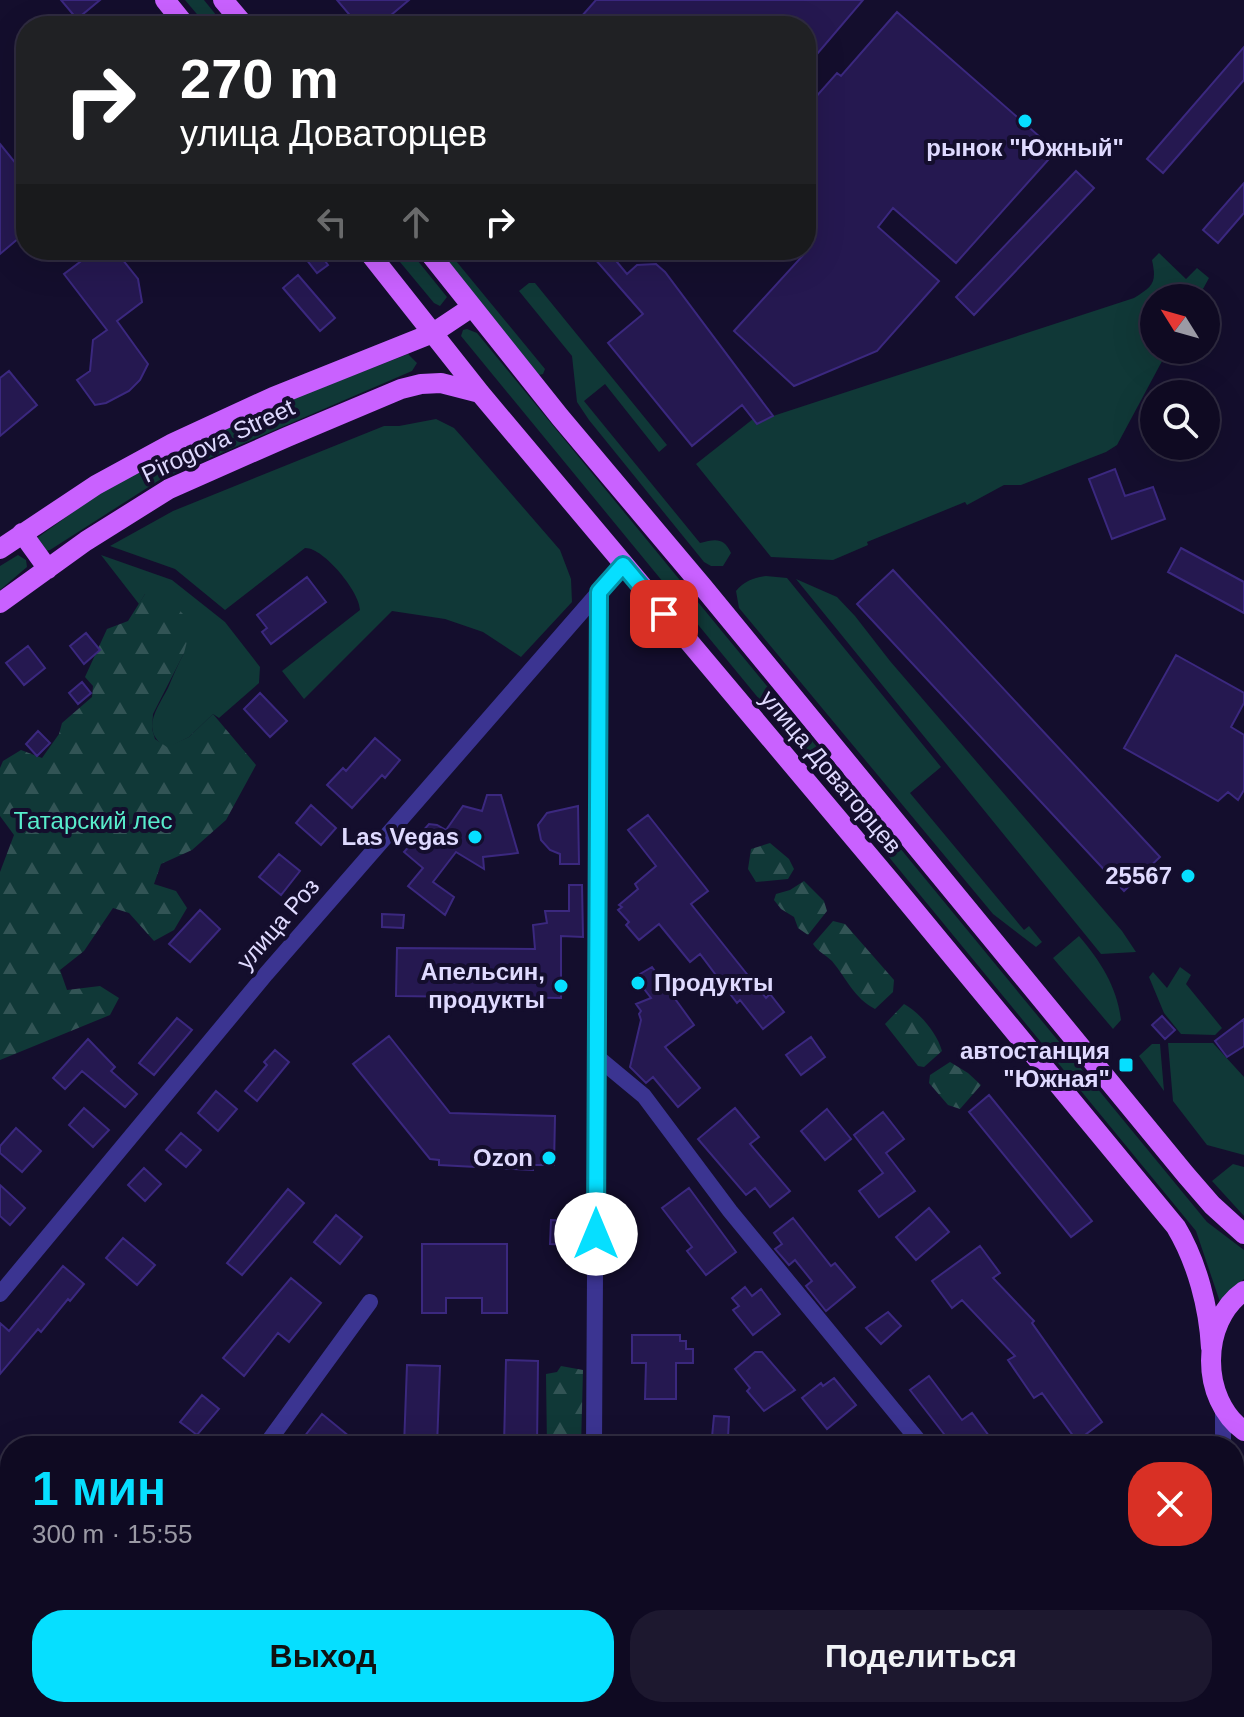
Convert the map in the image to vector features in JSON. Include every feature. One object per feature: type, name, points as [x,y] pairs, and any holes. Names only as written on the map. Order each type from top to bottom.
[{"type":"main road","points":[[165,0],[178,16]]},
{"type":"main road","points":[[223,0],[237,16]]},
{"type":"main road","name":"улица Доваторцев","points":[[375,260],[480,393],[1176,1227],[1185,1243],[1210,1321],[1212,1380],[1223,1407]]},
{"type":"main road","name":"улица Доваторцев","points":[[435,260],[560,417],[1186,1175],[1212,1205],[1244,1234]]},
{"type":"main road","name":"Pirogova Street","points":[[0,549],[96,485],[173,443],[273,397],[433,333],[472,307]]},
{"type":"main road","name":"Pirogova Street","points":[[0,603],[86,541],[169,489],[401,389],[441,383],[480,393]]},
{"type":"main road","points":[[22,533],[48,569]]},
{"type":"main road","points":[[1211,1348],[1220,1320],[1244,1291]]},
{"type":"main road","points":[[1223,1407],[1244,1431]]},
{"type":"street","name":"улица Роз","points":[[0,1294],[266,974],[623,565]]},
{"type":"street","points":[[594,1436],[599,592]]},
{"type":"street","points":[[597,1057],[644,1096],[730,1211],[915,1436]]},
{"type":"street","points":[[272,1436],[370,1302]]},
{"type":"street","points":[[1223,1407],[1223,1436]]},
{"type":"green space","points":[[185,0],[204,0],[217,16],[199,16]]},
{"type":"green space","points":[[1159,253],[1186,279],[1197,268],[1209,278],[1206,284],[1151,284],[1154,279],[1152,260]]},
{"type":"green space","points":[[398,260],[417,260],[447,297],[440,306],[434,303]]},
{"type":"green space","points":[[443,260],[455,260],[545,369],[539,375]]},
{"type":"green space","points":[[529,283],[535,283],[667,445],[659,452],[605,384],[584,401],[700,543],[715,540],[725,544],[731,553],[723,566],[711,566],[704,562],[589,420],[577,402],[572,356],[519,291]]},
{"type":"green space","points":[[1140,294],[1140,364],[1160,364],[1152,380],[1140,380],[1140,402],[1117,445],[1021,485],[1004,485],[967,505],[965,502],[867,542],[868,545],[833,560],[771,557],[696,464],[753,419],[757,424],[773,416]]},
{"type":"green space","points":[[467,329],[477,333],[1207,1222],[1244,1250],[1244,1279],[1220,1302],[1196,1231],[461,336]]},
{"type":"green space","points":[[408,354],[417,363],[412,371],[161,479],[50,550],[45,551],[37,538],[108,487],[151,463],[280,404]]},
{"type":"green space","points":[[436,419],[454,428],[560,550],[571,579],[572,602],[521,657],[483,632],[445,619],[392,611],[304,699],[282,671],[360,610],[354,593],[330,562],[305,548],[225,610],[175,569],[110,546],[173,511],[384,426]]},
{"type":"green space","points":[[18,555],[26,560],[27,567],[0,590],[0,566]]},
{"type":"green space","points":[[101,555],[172,580],[225,622],[260,667],[259,683],[219,718],[213,714],[189,737],[167,748],[154,734],[153,720],[184,653],[145,594],[139,604]]},
{"type":"green space","points":[[766,576],[787,578],[941,767],[910,793],[1024,930],[1029,926],[1042,942],[1036,947],[993,914],[739,608],[736,591],[750,580]]},
{"type":"green space","points":[[796,579],[837,597],[855,616],[1122,931],[1136,952],[1101,954]]},
{"type":"green space","name":"Татарский лес","points":[[145,594],[172,604],[183,613],[191,626],[184,653],[153,714],[155,739],[167,747],[189,737],[213,714],[256,765],[226,820],[192,850],[161,864],[154,884],[176,891],[187,908],[174,930],[154,941],[129,913],[113,908],[84,951],[60,970],[67,990],[100,986],[119,998],[110,1015],[0,1060],[0,872],[14,835],[0,816],[0,768],[3,761],[21,750],[42,758],[59,734],[62,723],[92,697],[93,686],[85,677],[107,629],[128,621]]},
{"type":"green space","points":[[770,843],[789,859],[794,869],[788,879],[756,882],[748,869],[751,849]]},
{"type":"green space","points":[[804,881],[824,901],[827,911],[808,935],[798,928],[794,917],[774,900],[776,894]]},
{"type":"green space","points":[[833,921],[845,924],[894,980],[893,992],[875,1009],[856,994],[832,961],[813,944]]},
{"type":"green space","points":[[1079,936],[1112,986],[1121,1020],[1113,1029],[1053,958]]},
{"type":"green space","points":[[1180,967],[1191,975],[1186,984],[1222,1028],[1215,1035],[1181,1034],[1164,1013],[1149,977],[1153,972],[1167,988]]},
{"type":"green space","points":[[904,1004],[927,1024],[942,1051],[924,1067],[918,1066],[885,1024]]},
{"type":"green space","points":[[1168,1043],[1213,1043],[1244,1077],[1244,1155],[1207,1145],[1173,1101]]},
{"type":"green space","points":[[1152,1044],[1160,1044],[1164,1091],[1139,1056]]},
{"type":"green space","points":[[950,1062],[981,1085],[960,1109],[948,1105],[929,1083],[930,1075]]},
{"type":"green space","points":[[1233,1164],[1244,1167],[1244,1216],[1212,1181]]},
{"type":"green space","points":[[561,1366],[583,1370],[581,1436],[547,1436],[546,1374],[557,1372]]},
{"type":"building","points":[[61,0],[100,0],[81,16],[74,16]]},
{"type":"building","points":[[337,0],[409,0],[390,16],[351,16]]},
{"type":"building","points":[[596,0],[863,0],[816,55],[816,16],[582,16]]},
{"type":"building","points":[[897,12],[1056,151],[956,263],[893,208],[878,227],[939,281],[877,351],[794,386],[734,331],[799,260],[816,260],[816,97],[837,73],[841,76]]},
{"type":"building","points":[[1244,47],[1244,80],[1163,173],[1147,159]]},
{"type":"building","points":[[0,144],[16,164],[16,240],[0,254]]},
{"type":"building","points":[[1076,171],[1094,188],[974,315],[956,297]]},
{"type":"building","points":[[1244,183],[1244,213],[1218,243],[1203,230]]},
{"type":"building","points":[[83,260],[123,260],[138,279],[142,302],[117,321],[148,364],[140,380],[129,391],[106,403],[95,405],[77,380],[90,371],[93,340],[107,330],[64,274]]},
{"type":"building","points":[[307,260],[324,260],[328,265],[317,273]]},
{"type":"building","points":[[596,260],[615,260],[627,274],[637,265],[656,264],[773,416],[757,424],[742,405],[692,446],[608,343],[643,314]]},
{"type":"building","points":[[298,275],[335,318],[320,331],[283,288]]},
{"type":"building","points":[[9,371],[37,405],[0,436],[0,378]]},
{"type":"building","points":[[1115,469],[1125,496],[1153,487],[1165,519],[1112,539],[1089,479]]},
{"type":"building","points":[[1181,548],[1244,582],[1244,613],[1168,572]]},
{"type":"building","points":[[893,570],[1160,857],[1124,891],[857,604]]},
{"type":"building","points":[[307,577],[326,602],[271,644],[262,632],[267,628],[257,615]]},
{"type":"building","points":[[86,633],[100,650],[84,664],[70,646]]},
{"type":"building","points":[[28,646],[45,668],[24,685],[6,663]]},
{"type":"building","points":[[1176,655],[1244,693],[1244,703],[1231,727],[1244,735],[1244,790],[1238,800],[1228,792],[1218,801],[1124,748]]},
{"type":"building","points":[[82,682],[91,693],[78,704],[69,693]]},
{"type":"building","points":[[260,693],[287,721],[270,737],[244,709]]},
{"type":"building","points":[[38,731],[50,743],[37,756],[26,744]]},
{"type":"building","points":[[375,738],[400,760],[352,808],[327,785],[343,768],[346,771]]},
{"type":"building","points":[[487,795],[501,795],[518,853],[483,857],[484,869],[456,852],[433,882],[454,897],[445,915],[408,886],[423,868],[404,852],[429,824],[446,830],[463,806],[482,811]]},
{"type":"building","points":[[311,805],[336,828],[321,845],[296,823]]},
{"type":"building","points":[[578,806],[579,864],[560,864],[560,854],[550,850],[541,840],[538,825],[547,813]]},
{"type":"building","points":[[648,815],[708,891],[691,904],[766,998],[770,994],[784,1012],[763,1029],[740,1000],[737,1003],[700,954],[690,962],[659,924],[639,940],[626,925],[629,922],[618,910],[622,907],[619,905],[638,889],[635,884],[656,866],[628,830]]},
{"type":"building","points":[[279,854],[300,871],[281,895],[259,877]]},
{"type":"building","points":[[569,885],[582,885],[583,937],[561,936],[561,998],[396,996],[397,948],[535,949],[533,925],[547,923],[545,911],[569,911]]},
{"type":"building","points":[[200,910],[220,929],[190,962],[169,944]]},
{"type":"building","points":[[382,914],[404,915],[403,928],[382,927]]},
{"type":"building","points":[[652,967],[694,1025],[665,1047],[700,1088],[678,1107],[653,1077],[646,1083],[630,1067],[641,1020],[641,1011],[636,1004],[651,998],[635,977]]},
{"type":"building","points":[[1162,1016],[1175,1030],[1165,1039],[1152,1025]]},
{"type":"building","points":[[177,1018],[192,1030],[154,1075],[139,1063]]},
{"type":"building","points":[[1244,1019],[1244,1046],[1227,1057],[1215,1041]]},
{"type":"building","points":[[389,1036],[450,1113],[555,1116],[554,1165],[533,1165],[533,1170],[439,1165],[439,1160],[430,1159],[353,1064]]},
{"type":"building","points":[[811,1037],[825,1057],[801,1075],[786,1055]]},
{"type":"building","points":[[88,1039],[115,1067],[111,1071],[137,1094],[125,1107],[82,1071],[65,1089],[53,1078]]},
{"type":"building","points":[[275,1050],[289,1062],[257,1101],[245,1091],[267,1065],[264,1062]]},
{"type":"building","points":[[216,1091],[237,1109],[218,1131],[198,1113]]},
{"type":"building","points":[[989,1095],[1092,1221],[1071,1237],[969,1112]]},
{"type":"building","points":[[84,1108],[109,1130],[93,1147],[69,1125]]},
{"type":"building","points":[[735,1108],[759,1137],[750,1144],[790,1191],[770,1207],[755,1188],[746,1195],[698,1139]]},
{"type":"building","points":[[827,1109],[851,1139],[825,1160],[801,1131]]},
{"type":"building","points":[[883,1112],[904,1139],[886,1153],[915,1191],[879,1217],[859,1191],[883,1173],[854,1135]]},
{"type":"building","points":[[16,1128],[41,1151],[22,1172],[0,1153],[0,1146]]},
{"type":"building","points":[[181,1133],[201,1150],[186,1167],[166,1150]]},
{"type":"building","points":[[144,1168],[161,1184],[145,1201],[128,1185]]},
{"type":"building","points":[[0,1185],[25,1208],[10,1225],[0,1216]]},
{"type":"building","points":[[689,1188],[736,1252],[706,1275],[687,1251],[692,1247],[662,1208]]},
{"type":"building","points":[[288,1189],[304,1203],[242,1275],[227,1263]]},
{"type":"building","points":[[929,1208],[949,1232],[916,1260],[896,1237]]},
{"type":"building","points":[[336,1215],[362,1237],[340,1264],[314,1242]]},
{"type":"building","points":[[793,1218],[831,1266],[835,1263],[855,1287],[826,1311],[806,1286],[812,1281],[795,1260],[789,1265],[775,1249],[782,1244],[774,1233]]},
{"type":"building","points":[[551,1220],[571,1221],[570,1245],[550,1244]]},
{"type":"building","points":[[123,1238],[155,1265],[137,1285],[106,1258]]},
{"type":"building","points":[[422,1244],[507,1244],[507,1313],[482,1313],[482,1298],[446,1298],[446,1313],[422,1313]]},
{"type":"building","points":[[980,1246],[1000,1273],[993,1278],[1034,1321],[1032,1323],[1102,1422],[1084,1436],[1073,1436],[1042,1393],[1034,1398],[1008,1360],[1015,1356],[962,1300],[952,1308],[932,1281]]},
{"type":"building","points":[[63,1266],[84,1284],[41,1332],[38,1329],[0,1374],[0,1323],[9,1331]]},
{"type":"building","points":[[291,1278],[321,1303],[289,1342],[278,1333],[244,1376],[223,1358]]},
{"type":"building","points":[[745,1287],[752,1296],[761,1289],[780,1314],[753,1335],[733,1310],[739,1306],[732,1298]]},
{"type":"building","points":[[888,1312],[901,1326],[881,1344],[866,1328]]},
{"type":"building","points":[[632,1335],[680,1335],[680,1341],[686,1341],[686,1349],[693,1349],[693,1363],[676,1363],[676,1399],[645,1399],[646,1363],[632,1363]]},
{"type":"building","points":[[755,1352],[762,1352],[795,1390],[764,1411],[747,1391],[750,1388],[735,1369]]},
{"type":"building","points":[[506,1360],[538,1361],[537,1436],[504,1436]]},
{"type":"building","points":[[407,1365],[440,1366],[437,1436],[404,1436]]},
{"type":"building","points":[[929,1376],[962,1420],[972,1413],[989,1436],[941,1436],[944,1434],[910,1390]]},
{"type":"building","points":[[834,1378],[856,1405],[827,1429],[802,1398],[821,1383],[823,1386]]},
{"type":"building","points":[[202,1395],[219,1409],[197,1435],[180,1422]]},
{"type":"building","points":[[322,1414],[349,1436],[305,1436]]},
{"type":"building","points":[[714,1416],[729,1417],[728,1436],[712,1436]]},
{"type":"place","name":"рынок \"Южный\"","points":[[1025,121]]},
{"type":"place","name":"Las Vegas","points":[[475,837]]},
{"type":"place","name":"25567","points":[[1188,876]]},
{"type":"place","name":"Продукты","points":[[638,983]]},
{"type":"place","name":"Апельсин, продукты","points":[[561,986]]},
{"type":"place","name":"автостанция \"Южная\"","points":[[1126,1065]]},
{"type":"place","name":"Ozon","points":[[549,1158]]},
{"type":"route","points":[[596,1234],[599,592],[623,565],[664,614]]}]
